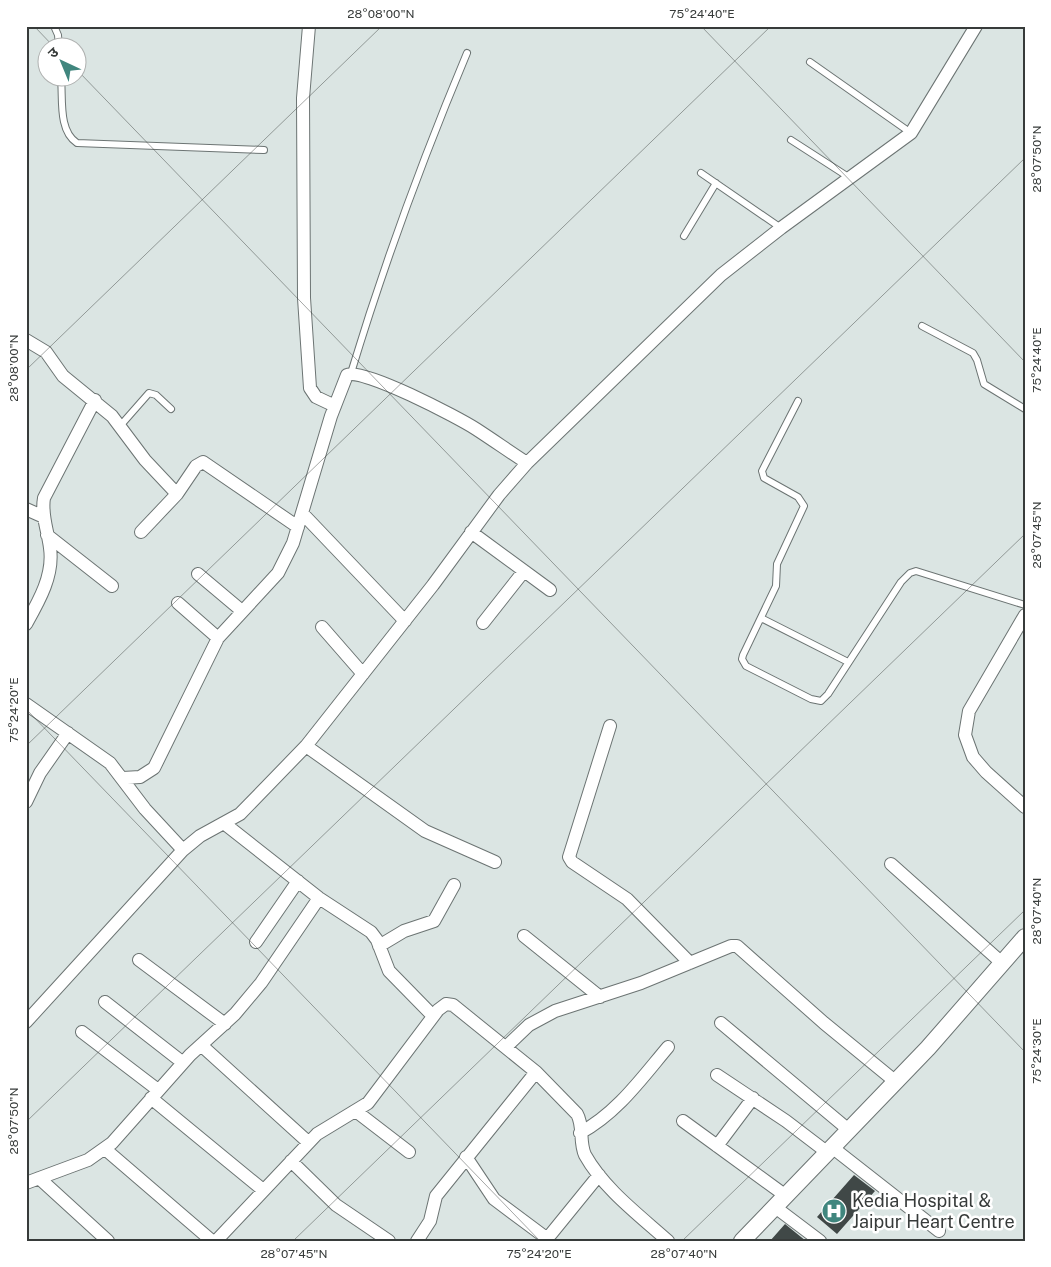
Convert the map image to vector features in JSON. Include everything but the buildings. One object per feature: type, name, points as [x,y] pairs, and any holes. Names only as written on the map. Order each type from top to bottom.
[{"type":"street","points":[[310,26],[303,98],[305,318],[310,388],[316,397],[335,406]]},
{"type":"street","points":[[26,1022],[183,850],[200,836],[225,824],[251,803],[306,746],[405,620],[499,495],[527,463],[721,275],[781,228],[911,133],[976,26]]},
{"type":"street","points":[[26,340],[46,352],[63,376],[95,400],[120,426],[145,460],[177,494]]},
{"type":"street","points":[[123,778],[140,777],[154,768],[218,638],[278,574],[293,543],[345,378],[351,373],[393,387],[454,416],[527,463]]},
{"type":"street","points":[[26,624],[48,577],[51,562],[44,517],[44,498],[95,400]]},
{"type":"street","points":[[141,532],[177,494],[200,463],[205,463],[298,527]]},
{"type":"street","points":[[26,509],[44,517]]},
{"type":"street","points":[[302,513],[405,620]]},
{"type":"street","points":[[471,532],[550,590]]},
{"type":"street","points":[[47,535],[112,586]]},
{"type":"street","points":[[483,624],[524,571]]},
{"type":"street","points":[[198,574],[242,611]]},
{"type":"street","points":[[178,603],[218,638]]},
{"type":"street","points":[[1025,615],[969,711],[965,735],[973,757],[986,772],[1025,807]]},
{"type":"street","points":[[322,627],[363,674]]},
{"type":"street","points":[[26,704],[110,763],[123,778],[144,809],[183,850]]},
{"type":"street","points":[[610,726],[568,857],[627,899],[690,963]]},
{"type":"street","points":[[26,802],[40,773],[68,733]]},
{"type":"street","points":[[306,746],[425,831],[495,862]]},
{"type":"street","points":[[225,824],[319,898],[371,932],[379,946],[389,972],[432,1016]]},
{"type":"street","points":[[891,864],[1002,963]]},
{"type":"street","points":[[256,942],[298,882]]},
{"type":"street","points":[[379,946],[404,930],[434,921],[454,885]]},
{"type":"street","points":[[26,1183],[88,1160],[105,1149],[182,1062],[226,1024],[261,984],[319,898]]},
{"type":"street","points":[[524,936],[600,997]]},
{"type":"street","points":[[742,1241],[896,1082],[1025,937]]},
{"type":"street","points":[[506,1047],[539,1018],[600,997],[732,946],[737,946],[824,1023],[896,1082]]},
{"type":"street","points":[[139,960],[226,1024]]},
{"type":"street","points":[[105,1002],[182,1062]]},
{"type":"street","points":[[216,1241],[308,1142],[325,1128],[357,1112],[368,1103],[442,1005],[453,1005],[536,1072],[580,1119],[582,1148],[599,1175],[668,1241]]},
{"type":"street","points":[[720,1023],[850,1131]]},
{"type":"street","points":[[82,1032],[264,1190]]},
{"type":"street","points":[[201,1044],[308,1142]]},
{"type":"street","points":[[580,1133],[601,1121],[618,1106],[668,1047]]},
{"type":"street","points":[[417,1241],[430,1221],[436,1196],[466,1156],[536,1072]]},
{"type":"street","points":[[717,1075],[831,1150],[939,1231]]},
{"type":"street","points":[[718,1146],[753,1098]]},
{"type":"street","points":[[357,1112],[409,1152]]},
{"type":"street","points":[[683,1121],[718,1146],[781,1202],[820,1241]]},
{"type":"street","points":[[105,1149],[212,1241]]},
{"type":"street","points":[[466,1156],[494,1199],[545,1237],[551,1234],[599,1175]]},
{"type":"street","points":[[291,1161],[336,1205],[388,1241]]},
{"type":"street","points":[[39,1178],[108,1241]]},
{"type":"lane","points":[[54,26],[58,38]]},
{"type":"lane","points":[[351,373],[372,304],[419,169],[467,53]]},
{"type":"lane","points":[[810,62],[911,133]]},
{"type":"lane","points":[[62,88],[66,134],[77,143],[264,150]]},
{"type":"lane","points":[[792,140],[850,178]]},
{"type":"lane","points":[[701,173],[781,228]]},
{"type":"lane","points":[[684,236],[716,183]]},
{"type":"lane","points":[[922,326],[973,353],[984,384],[1025,409]]},
{"type":"lane","points":[[120,426],[149,393],[153,393],[171,409]]},
{"type":"lane","points":[[798,401],[762,471],[764,478],[798,497],[804,506],[777,564],[776,586],[742,659],[750,669],[818,701],[828,694],[901,582],[910,572],[923,572],[1025,605]]},
{"type":"lane","points":[[761,618],[848,662]]},
{"type":"place","name":"Kedia Hospital & Jaipur Heart Centre","points":[[834,1211]]}]
